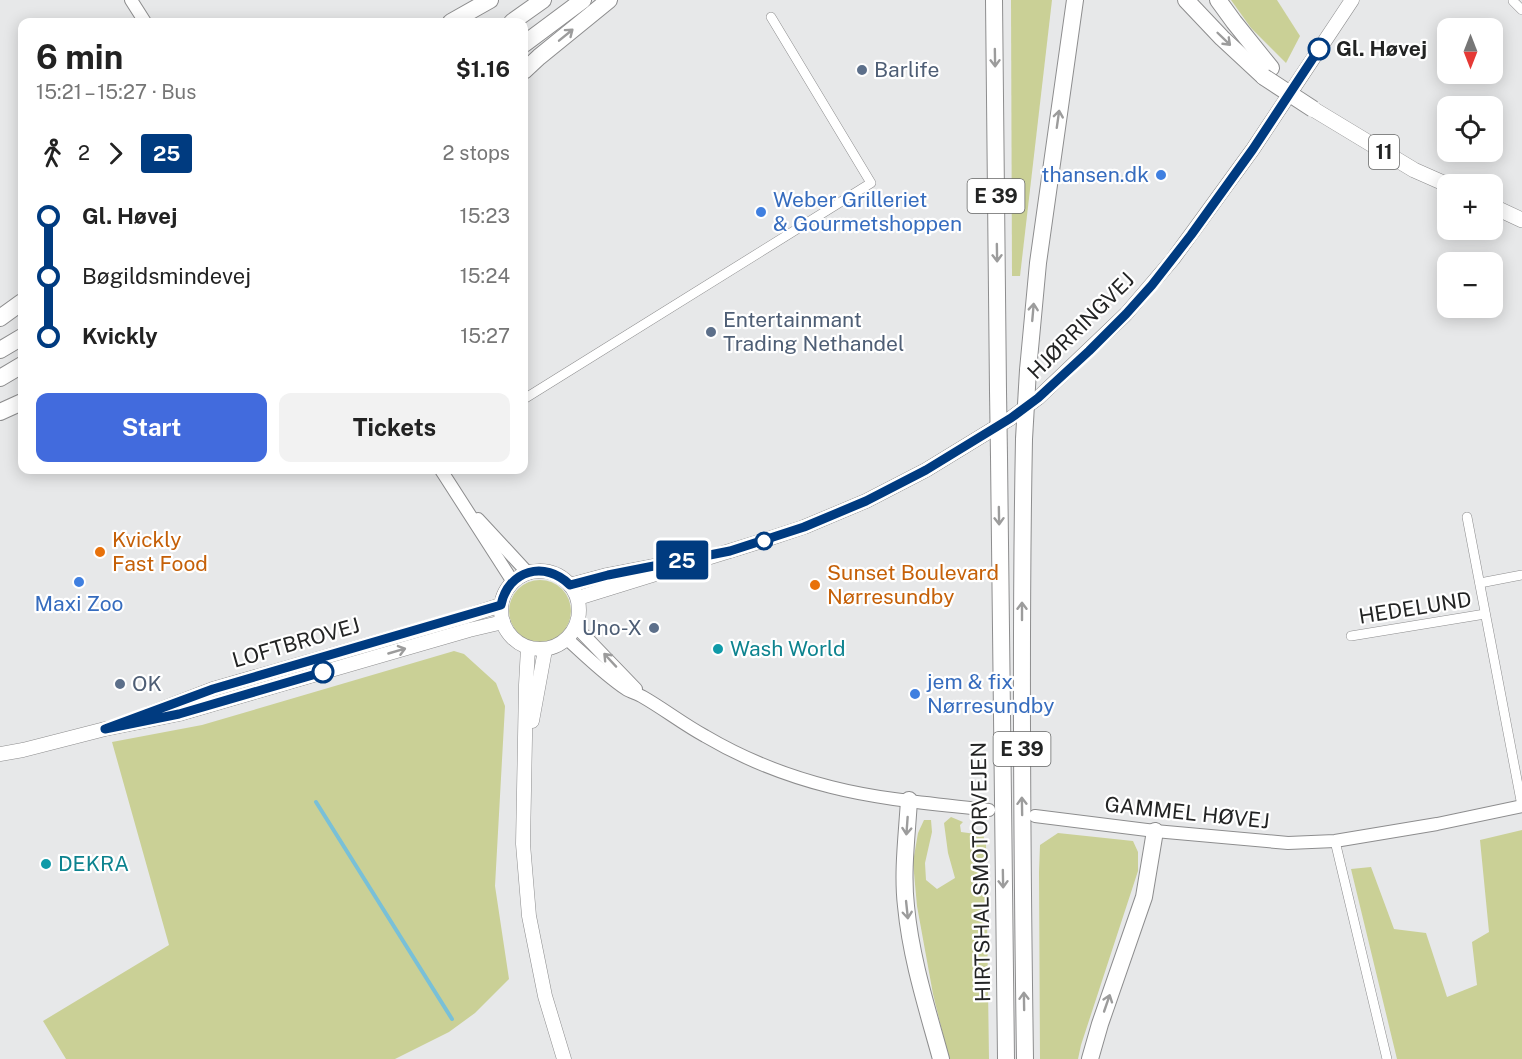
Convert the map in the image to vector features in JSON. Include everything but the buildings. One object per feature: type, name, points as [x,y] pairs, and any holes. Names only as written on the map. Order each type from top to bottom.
[{"type":"highway","points":[[458,18],[490,0]]},
{"type":"highway","points":[[518,18],[543,0]]},
{"type":"highway","points":[[528,41],[583,0]]},
{"type":"highway","points":[[528,67],[609,0]]},
{"type":"highway","name":"HIRTSHALSMOTORVEJEN","points":[[994,0],[1006,1059]]},
{"type":"highway","name":"HIRTSHALSMOTORVEJEN","points":[[1025,1059],[1022,787],[1024,439],[1038,262],[1075,0]]},
{"type":"highway","name":"11","points":[[1186,0],[1222,38],[1318,112]]},
{"type":"highway","name":"11","points":[[1218,0],[1267,72]]},
{"type":"highway","points":[[0,318],[18,305]]},
{"type":"highway","points":[[0,350],[18,339]]},
{"type":"highway","points":[[0,378],[18,367]]},
{"type":"highway","points":[[0,412],[18,404]]},
{"type":"highway","points":[[909,801],[905,851],[905,904],[912,954],[941,1059]]},
{"type":"highway","points":[[1090,1059],[1103,1013],[1144,897],[1155,831]]},
{"type":"main road","name":"HJØRRINGVEJ","points":[[578,598],[804,527],[866,501],[955,453],[1038,398],[1126,314],[1173,259],[1253,149],[1352,0]]},
{"type":"main road","name":"11","points":[[1318,112],[1414,170],[1437,180]]},
{"type":"main road","points":[[1503,211],[1522,220]]},
{"type":"main road","name":"HJØRRINGVEJ","points":[[570,585],[608,575],[730,551]]},
{"type":"main road","points":[[551,572],[558,575],[570,585],[578,598],[580,606],[577,624],[567,639],[553,648],[545,650],[528,648],[520,644],[506,631],[502,622],[501,605],[505,593],[513,582],[528,573],[551,572]]},
{"type":"main road","name":"LOFTBROVEJ","points":[[105,729],[213,689],[501,605]]},
{"type":"main road","name":"LOFTBROVEJ","points":[[0,754],[179,714],[502,622]]},
{"type":"main road","points":[[528,648],[523,844],[529,916],[545,996],[564,1059]]},
{"type":"main road","points":[[526,756],[545,650]]},
{"type":"street","points":[[131,0],[143,18]]},
{"type":"street","points":[[1514,0],[1522,10]]},
{"type":"street","points":[[528,397],[871,183],[771,17]]},
{"type":"street","points":[[444,474],[513,582]]},
{"type":"street","points":[[462,502],[528,573]]},
{"type":"street","name":"HEDELUND","points":[[1467,517],[1522,806]]},
{"type":"street","name":"HEDELUND","points":[[1479,583],[1522,575]]},
{"type":"street","name":"HEDELUND","points":[[1351,636],[1485,614]]},
{"type":"street","points":[[577,624],[582,633],[642,697]]},
{"type":"street","points":[[567,639],[594,664],[628,690],[725,747],[769,767],[832,787],[869,795],[989,810]]},
{"type":"street","name":"GAMMEL HØVEJ","points":[[1035,816],[1155,831],[1288,843],[1335,842],[1437,825],[1522,806]]},
{"type":"street","points":[[1335,842],[1387,1059]]},
{"type":"green space","points":[[1011,0],[1052,0],[1020,276],[1012,276]]},
{"type":"green space","points":[[1231,0],[1277,0],[1300,36],[1286,63],[1251,28]]},
{"type":"green space","points":[[540,580],[557,585],[562,589],[566,594],[571,611],[566,628],[562,633],[557,637],[540,642],[523,637],[518,633],[514,628],[509,611],[514,594],[518,589],[523,585]]},
{"type":"green space","points":[[454,651],[464,654],[496,683],[505,706],[495,886],[509,979],[475,1013],[449,1032],[395,1059],[66,1059],[43,1021],[169,945],[112,742],[202,725]]},
{"type":"green space","points":[[951,817],[963,822],[960,825],[961,832],[983,835],[986,844],[989,1059],[949,1059],[933,994],[917,906],[913,862],[918,833],[924,820],[931,820],[932,832],[925,863],[926,880],[937,889],[955,878],[948,853],[944,823]]},
{"type":"green space","points":[[1522,830],[1522,1059],[1397,1059],[1351,869],[1371,867],[1394,929],[1426,933],[1447,997],[1477,985],[1472,942],[1489,932],[1480,840]]},
{"type":"green space","points":[[1058,833],[1133,841],[1138,852],[1138,871],[1078,1059],[1040,1059],[1040,845]]},
{"type":"waterway","points":[[316,802],[452,1019]]},
{"type":"bus line","name":"25","points":[[323,672],[179,714],[105,729],[213,689],[501,605],[508,587],[517,578],[528,573],[551,572],[565,579],[570,585],[608,575],[730,551],[804,527],[866,501],[926,470],[984,436],[1038,398],[1126,314],[1191,235],[1253,149],[1319,49]]},
{"type":"place","name":"Gl. Høvej","points":[[1319,49]]},
{"type":"place","name":"Barlife","points":[[862,70]]},
{"type":"place","name":"thansen.dk","points":[[1161,175]]},
{"type":"place","name":"Weber Grilleriet & Gourmetshoppen","points":[[761,212]]},
{"type":"place","name":"Entertainmant Trading Nethandel","points":[[711,332]]},
{"type":"place","name":"Kvickly Fast Food","points":[[100,552]]},
{"type":"place","name":"Maxi Zoo","points":[[79,582]]},
{"type":"place","name":"Sunset Boulevard Nørresundby","points":[[815,585]]},
{"type":"place","name":"Uno-X","points":[[654,628]]},
{"type":"place","name":"Wash World","points":[[718,649]]},
{"type":"place","name":"OK","points":[[120,684]]},
{"type":"place","name":"jem & fix Nørresundby","points":[[915,694]]},
{"type":"place","name":"DEKRA","points":[[46,864]]}]
